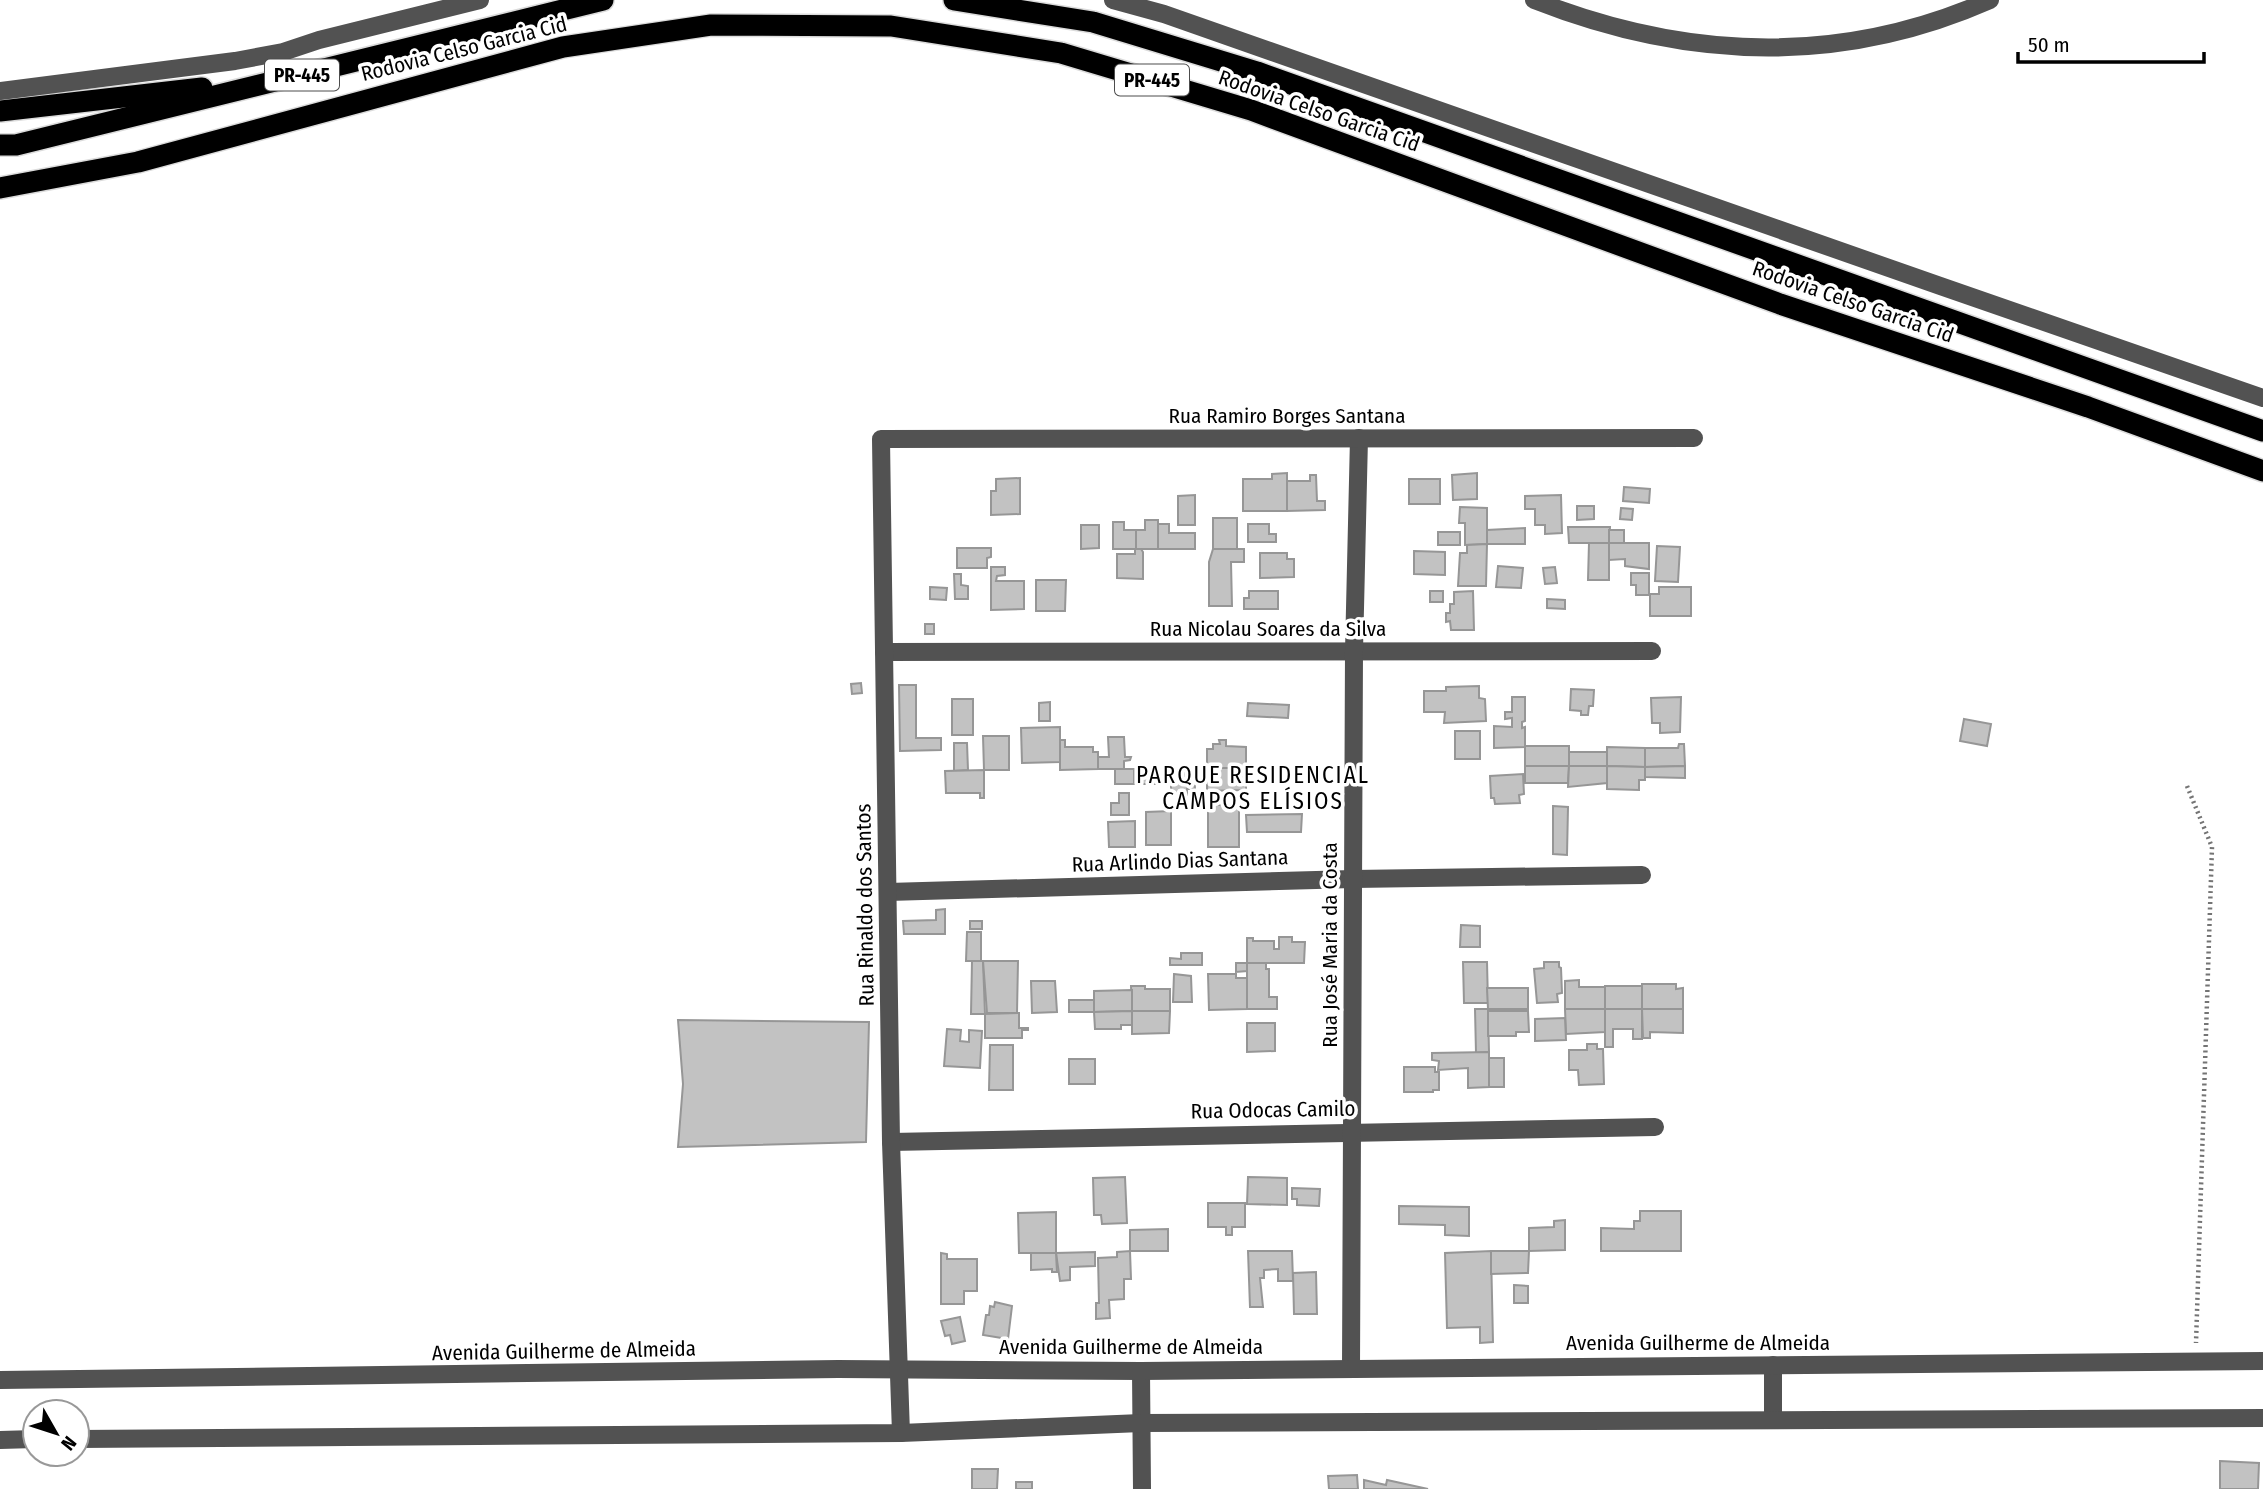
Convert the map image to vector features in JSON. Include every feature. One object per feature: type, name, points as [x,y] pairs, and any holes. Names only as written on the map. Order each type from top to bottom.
[{"type":"highway","name":"Rodovia Celso Garcia Cid","points":[[0,145],[16,145],[603,0]]},
{"type":"highway","name":"Rodovia Celso Garcia Cid","points":[[954,0],[1093,22],[1257,72],[2263,431]]},
{"type":"highway","name":"Rodovia Celso Garcia Cid","points":[[0,188],[138,162],[563,47],[711,24],[891,26],[1061,53],[1251,110],[1780,304],[2088,408],[2263,471]]},
{"type":"highway","points":[[0,111],[288,79]]},
{"type":"street","points":[[0,91],[247,59],[480,0]]},
{"type":"street","points":[[1113,0],[1164,14],[1857,259],[2263,398]]},
{"type":"street","points":[[1534,0],[1613,28],[1657,38],[1746,48],[1814,46],[1881,36],[1925,25],[1990,0]]},
{"type":"street","name":"Rua José Maria da Costa","points":[[1351,1369],[1354,651],[1359,438]]},
{"type":"street","name":"Rua Ramiro Borges Santana","points":[[881,439],[1694,438]]},
{"type":"street","name":"Rua Rinaldo dos Santos","points":[[881,439],[891,1142],[901,1433]]},
{"type":"street","name":"Rua Nicolau Soares da Silva","points":[[884,652],[1652,651]]},
{"type":"street","name":"Rua Arlindo Dias Santana","points":[[888,892],[1642,874]]},
{"type":"street","name":"Rua Odocas Camilo","points":[[891,1142],[1655,1126]]},
{"type":"street","name":"Avenida Guilherme de Almeida","points":[[0,1380],[838,1369],[1141,1371],[2263,1361]]},
{"type":"street","points":[[1773,1365],[1773,1420]]},
{"type":"street","points":[[1141,1371],[1142,1489]]},
{"type":"street","points":[[91,1439],[901,1433],[1142,1423],[2263,1418]]},
{"type":"street","points":[[0,1440],[21,1439]]},
{"type":"path","points":[[2187,786],[2212,847],[2195,1362]]},
{"type":"building","points":[[1287,473],[1287,511],[1243,511],[1243,479],[1272,479],[1272,474]]},
{"type":"building","points":[[1477,473],[1477,499],[1453,500],[1452,475]]},
{"type":"building","points":[[1310,475],[1316,475],[1317,501],[1325,501],[1325,510],[1287,511],[1287,481],[1310,481]]},
{"type":"building","points":[[1020,478],[1020,514],[991,515],[991,491],[996,491],[996,479]]},
{"type":"building","points":[[1409,479],[1440,479],[1440,504],[1409,504]]},
{"type":"building","points":[[1624,487],[1650,489],[1649,503],[1623,501]]},
{"type":"building","points":[[1195,495],[1195,525],[1178,525],[1178,496]]},
{"type":"building","points":[[1561,495],[1562,533],[1545,534],[1545,525],[1535,525],[1535,509],[1525,509],[1525,496]]},
{"type":"building","points":[[1577,506],[1594,506],[1594,519],[1577,520]]},
{"type":"building","points":[[1460,507],[1487,508],[1487,544],[1465,545],[1465,523],[1459,523]]},
{"type":"building","points":[[1621,508],[1633,509],[1632,520],[1620,519]]},
{"type":"building","points":[[1213,518],[1237,518],[1237,549],[1213,549]]},
{"type":"building","points":[[1145,520],[1158,520],[1158,549],[1136,549],[1136,530],[1145,530]]},
{"type":"building","points":[[1113,522],[1124,522],[1124,530],[1136,530],[1136,549],[1113,549]]},
{"type":"building","points":[[1158,524],[1169,524],[1169,533],[1195,533],[1195,549],[1158,549]]},
{"type":"building","points":[[1248,524],[1269,524],[1269,534],[1276,534],[1276,542],[1248,542]]},
{"type":"building","points":[[1081,525],[1099,525],[1099,548],[1081,549]]},
{"type":"building","points":[[1568,527],[1610,527],[1609,543],[1569,543]]},
{"type":"building","points":[[1525,528],[1525,544],[1487,544],[1487,530]]},
{"type":"building","points":[[1609,530],[1624,530],[1624,543],[1609,543]]},
{"type":"building","points":[[1438,532],[1460,532],[1460,545],[1438,545]]},
{"type":"building","points":[[1589,543],[1609,543],[1609,580],[1588,580]]},
{"type":"building","points":[[1609,543],[1649,543],[1649,569],[1625,566],[1625,559],[1609,560]]},
{"type":"building","points":[[1487,544],[1486,586],[1458,586],[1460,553],[1467,553],[1467,545]]},
{"type":"building","points":[[1657,546],[1680,547],[1678,582],[1655,581]]},
{"type":"building","points":[[957,548],[991,548],[987,568],[957,568]]},
{"type":"building","points":[[1135,549],[1141,549],[1143,552],[1143,579],[1117,578],[1117,554],[1135,554]]},
{"type":"building","points":[[1213,549],[1244,549],[1244,562],[1231,562],[1232,606],[1209,606],[1209,562]]},
{"type":"building","points":[[1414,551],[1445,552],[1445,575],[1414,574]]},
{"type":"building","points":[[1260,553],[1287,553],[1287,559],[1294,559],[1294,577],[1260,578]]},
{"type":"building","points":[[1498,566],[1523,568],[1521,588],[1496,587]]},
{"type":"building","points":[[991,567],[1005,567],[1005,575],[997,576],[996,581],[1024,581],[1024,609],[991,610]]},
{"type":"building","points":[[1555,567],[1557,583],[1545,584],[1543,568]]},
{"type":"building","points":[[1631,573],[1649,573],[1649,595],[1636,595],[1636,585],[1631,585]]},
{"type":"building","points":[[954,574],[961,574],[961,585],[968,586],[968,599],[955,599]]},
{"type":"building","points":[[1036,580],[1066,580],[1065,611],[1036,611]]},
{"type":"building","points":[[930,587],[947,588],[946,600],[930,599]]},
{"type":"building","points":[[1659,587],[1691,587],[1691,616],[1650,616],[1650,594],[1659,594]]},
{"type":"building","points":[[1249,591],[1278,591],[1278,609],[1244,609],[1244,598],[1249,598]]},
{"type":"building","points":[[1430,591],[1443,591],[1443,602],[1430,602]]},
{"type":"building","points":[[1473,591],[1474,630],[1451,630],[1450,621],[1446,622],[1446,613],[1450,613],[1450,604],[1454,604],[1454,592]]},
{"type":"building","points":[[1547,599],[1565,600],[1565,609],[1547,608]]},
{"type":"building","points":[[925,624],[934,624],[934,634],[925,634]]},
{"type":"building","points":[[861,683],[862,693],[852,694],[851,684]]},
{"type":"building","points":[[899,685],[916,685],[916,738],[941,738],[941,750],[900,751]]},
{"type":"building","points":[[1479,686],[1479,698],[1485,699],[1486,721],[1444,723],[1445,712],[1424,712],[1424,691]]},
{"type":"building","points":[[1571,689],[1594,690],[1593,706],[1589,706],[1588,715],[1570,710]]},
{"type":"building","points":[[1512,697],[1525,697],[1525,721],[1522,722],[1522,728],[1525,727],[1525,747],[1494,748],[1494,726],[1512,727],[1512,718],[1505,719],[1505,712],[1512,712]]},
{"type":"building","points":[[1681,697],[1680,732],[1660,733],[1660,723],[1652,723],[1651,698]]},
{"type":"building","points":[[952,699],[973,699],[973,735],[952,735]]},
{"type":"building","points":[[1050,702],[1050,721],[1039,721],[1039,703]]},
{"type":"building","points":[[1248,703],[1289,705],[1288,718],[1247,716]]},
{"type":"building","points":[[1964,719],[1991,724],[1987,746],[1960,741]]},
{"type":"building","points":[[1060,727],[1060,762],[1022,763],[1021,728]]},
{"type":"building","points":[[1455,731],[1480,731],[1480,759],[1455,759]]},
{"type":"building","points":[[983,736],[1009,736],[1009,770],[984,770]]},
{"type":"building","points":[[1108,737],[1124,737],[1125,757],[1131,757],[1130,760],[1124,761],[1124,769],[1098,769],[1098,757],[1109,757]]},
{"type":"building","points":[[1060,740],[1065,740],[1065,747],[1093,747],[1093,752],[1098,752],[1098,769],[1060,770]]},
{"type":"building","points":[[1219,740],[1226,740],[1226,746],[1246,747],[1246,768],[1207,768],[1207,749],[1213,749],[1213,744],[1220,744]]},
{"type":"building","points":[[954,743],[967,743],[968,770],[954,771]]},
{"type":"building","points":[[1679,744],[1684,744],[1685,766],[1645,767],[1645,748],[1678,748]]},
{"type":"building","points":[[1525,746],[1569,746],[1569,766],[1525,766]]},
{"type":"building","points":[[1607,747],[1645,748],[1645,767],[1607,766]]},
{"type":"building","points":[[1569,752],[1607,752],[1607,766],[1569,766]]},
{"type":"building","points":[[1525,766],[1569,766],[1568,783],[1525,783]]},
{"type":"building","points":[[1569,766],[1607,766],[1607,783],[1568,787]]},
{"type":"building","points":[[1607,766],[1645,767],[1645,780],[1639,780],[1639,790],[1607,789]]},
{"type":"building","points":[[1685,766],[1685,778],[1645,777],[1645,767]]},
{"type":"building","points":[[1194,768],[1195,789],[1187,789],[1187,795],[1171,795],[1171,769]]},
{"type":"building","points":[[1207,768],[1246,768],[1246,790],[1207,791]]},
{"type":"building","points":[[1115,769],[1134,769],[1134,784],[1115,784]]},
{"type":"building","points":[[1134,769],[1158,769],[1158,784],[1134,784]]},
{"type":"building","points":[[984,770],[984,798],[980,798],[980,793],[946,793],[945,771]]},
{"type":"building","points":[[1523,774],[1524,794],[1519,795],[1520,803],[1495,804],[1494,798],[1491,798],[1490,776]]},
{"type":"building","points":[[1119,793],[1129,793],[1129,815],[1111,815],[1111,803],[1119,803]]},
{"type":"building","points":[[1208,805],[1239,805],[1239,847],[1208,847]]},
{"type":"building","points":[[1553,806],[1568,807],[1567,855],[1553,854]]},
{"type":"building","points":[[1171,811],[1171,845],[1146,845],[1146,812]]},
{"type":"building","points":[[1302,814],[1301,832],[1247,832],[1246,815]]},
{"type":"building","points":[[1135,821],[1135,847],[1109,847],[1108,822]]},
{"type":"building","points":[[945,909],[945,934],[904,934],[903,921],[936,920],[936,910]]},
{"type":"building","points":[[970,921],[982,921],[982,929],[970,929]]},
{"type":"building","points":[[1461,925],[1480,926],[1480,947],[1460,947]]},
{"type":"building","points":[[967,932],[981,932],[981,961],[966,961]]},
{"type":"building","points":[[1279,937],[1292,937],[1292,942],[1305,942],[1304,963],[1247,963],[1247,938],[1253,938],[1253,941],[1274,941],[1274,949],[1279,949]]},
{"type":"building","points":[[1181,953],[1202,953],[1202,965],[1170,965],[1170,958],[1181,959]]},
{"type":"building","points":[[972,961],[983,961],[985,1014],[971,1014]]},
{"type":"building","points":[[983,961],[1018,961],[1017,1013],[987,1013]]},
{"type":"building","points":[[1463,962],[1487,962],[1488,1003],[1464,1003]]},
{"type":"building","points":[[1544,962],[1559,962],[1562,993],[1557,994],[1558,1002],[1537,1003],[1534,969],[1544,968]]},
{"type":"building","points":[[1236,963],[1247,963],[1247,971],[1236,972]]},
{"type":"building","points":[[1247,963],[1266,963],[1266,969],[1269,969],[1269,997],[1277,997],[1277,1009],[1247,1009]]},
{"type":"building","points":[[1174,974],[1191,976],[1192,1002],[1173,1002]]},
{"type":"building","points":[[1208,974],[1236,974],[1236,978],[1247,978],[1247,1009],[1209,1010]]},
{"type":"building","points":[[1579,980],[1579,987],[1605,987],[1605,1009],[1565,1009],[1565,981]]},
{"type":"building","points":[[1031,981],[1055,981],[1057,1012],[1032,1013]]},
{"type":"building","points":[[1642,984],[1676,984],[1676,989],[1683,988],[1683,1009],[1642,1009]]},
{"type":"building","points":[[1131,986],[1170,989],[1170,1011],[1132,1011]]},
{"type":"building","points":[[1605,986],[1642,986],[1642,1009],[1605,1009]]},
{"type":"building","points":[[1487,988],[1528,988],[1528,1009],[1488,1009]]},
{"type":"building","points":[[1132,990],[1132,1011],[1094,1012],[1094,991]]},
{"type":"building","points":[[1069,1000],[1094,1000],[1094,1012],[1069,1012]]},
{"type":"building","points":[[1475,1009],[1488,1009],[1489,1052],[1476,1053]]},
{"type":"building","points":[[1565,1009],[1605,1009],[1605,1032],[1566,1034]]},
{"type":"building","points":[[1605,1009],[1642,1009],[1642,1039],[1633,1039],[1633,1029],[1613,1029],[1613,1047],[1605,1047]]},
{"type":"building","points":[[1642,1009],[1683,1009],[1683,1033],[1650,1032],[1650,1038],[1643,1038]]},
{"type":"building","points":[[1132,1011],[1132,1025],[1121,1025],[1121,1029],[1095,1029],[1094,1012]]},
{"type":"building","points":[[1132,1011],[1170,1011],[1169,1033],[1132,1034]]},
{"type":"building","points":[[1488,1011],[1528,1011],[1529,1032],[1516,1032],[1516,1036],[1488,1036]]},
{"type":"building","points":[[1019,1013],[1019,1028],[1028,1028],[1022,1030],[1022,1038],[985,1038],[985,1014]]},
{"type":"building","points":[[1565,1018],[1566,1040],[1535,1041],[1535,1019]]},
{"type":"building","points":[[678,1020],[869,1022],[866,1142],[678,1147],[683,1084]]},
{"type":"building","points":[[1247,1023],[1275,1023],[1275,1051],[1247,1052]]},
{"type":"building","points":[[947,1029],[961,1030],[960,1041],[969,1042],[969,1030],[982,1031],[980,1068],[944,1066]]},
{"type":"building","points":[[1587,1044],[1597,1044],[1597,1049],[1603,1049],[1604,1084],[1579,1085],[1578,1070],[1569,1070],[1569,1050],[1587,1050]]},
{"type":"building","points":[[990,1045],[1013,1045],[1013,1090],[989,1090]]},
{"type":"building","points":[[1489,1052],[1489,1087],[1468,1088],[1468,1068],[1438,1070],[1439,1061],[1432,1060],[1432,1053]]},
{"type":"building","points":[[1489,1058],[1504,1058],[1504,1087],[1489,1087]]},
{"type":"building","points":[[1069,1059],[1095,1059],[1095,1084],[1069,1084]]},
{"type":"building","points":[[1404,1067],[1435,1067],[1435,1072],[1439,1072],[1439,1090],[1404,1092]]},
{"type":"building","points":[[1125,1177],[1127,1223],[1102,1224],[1101,1215],[1094,1215],[1093,1178]]},
{"type":"building","points":[[1248,1177],[1287,1178],[1287,1205],[1247,1204]]},
{"type":"building","points":[[1292,1188],[1320,1189],[1319,1206],[1297,1205],[1297,1199],[1292,1199]]},
{"type":"building","points":[[1208,1203],[1245,1203],[1245,1227],[1232,1227],[1232,1235],[1226,1235],[1226,1227],[1208,1227]]},
{"type":"building","points":[[1399,1206],[1469,1207],[1469,1236],[1445,1235],[1445,1225],[1399,1224]]},
{"type":"building","points":[[1640,1211],[1681,1211],[1681,1251],[1601,1251],[1601,1228],[1634,1229],[1634,1221],[1640,1221]]},
{"type":"building","points":[[1056,1212],[1056,1253],[1019,1253],[1018,1213]]},
{"type":"building","points":[[1565,1220],[1565,1250],[1529,1251],[1529,1228],[1554,1227],[1554,1221]]},
{"type":"building","points":[[1168,1229],[1168,1251],[1130,1251],[1130,1230]]},
{"type":"building","points":[[1130,1251],[1131,1279],[1124,1279],[1124,1299],[1109,1300],[1110,1318],[1096,1319],[1096,1303],[1099,1303],[1098,1258],[1117,1257],[1117,1252]]},
{"type":"building","points":[[1248,1251],[1292,1251],[1293,1281],[1278,1281],[1278,1269],[1264,1270],[1264,1278],[1260,1278],[1263,1307],[1250,1307]]},
{"type":"building","points":[[1491,1251],[1493,1342],[1480,1343],[1480,1327],[1447,1328],[1445,1253]]},
{"type":"building","points":[[1491,1251],[1529,1251],[1528,1273],[1491,1274]]},
{"type":"building","points":[[1095,1252],[1095,1266],[1070,1267],[1070,1280],[1060,1281],[1056,1253]]},
{"type":"building","points":[[941,1253],[947,1254],[947,1259],[977,1259],[977,1291],[964,1291],[964,1304],[941,1304]]},
{"type":"building","points":[[1031,1253],[1056,1253],[1057,1272],[1052,1272],[1052,1269],[1031,1270]]},
{"type":"building","points":[[1316,1272],[1317,1314],[1294,1314],[1293,1273]]},
{"type":"building","points":[[1514,1285],[1528,1286],[1528,1303],[1514,1303]]},
{"type":"building","points":[[995,1302],[1012,1306],[1008,1339],[983,1335],[986,1315],[989,1315],[990,1306],[994,1307]]},
{"type":"building","points":[[960,1317],[965,1341],[952,1344],[950,1335],[945,1336],[941,1321]]},
{"type":"building","points":[[2220,1461],[2259,1463],[2258,1489],[2220,1489]]},
{"type":"building","points":[[972,1469],[998,1469],[997,1489],[972,1489]]},
{"type":"building","points":[[1357,1475],[1358,1489],[1329,1489],[1328,1476]]},
{"type":"building","points":[[1364,1480],[1386,1485],[1387,1480],[1428,1489],[1364,1489]]},
{"type":"building","points":[[1016,1482],[1032,1482],[1032,1489],[1016,1489]]},
{"type":"district","name":"PARQUE RESIDENCIAL CAMPOS ELÍSIOS","points":[[1253,788]]}]
